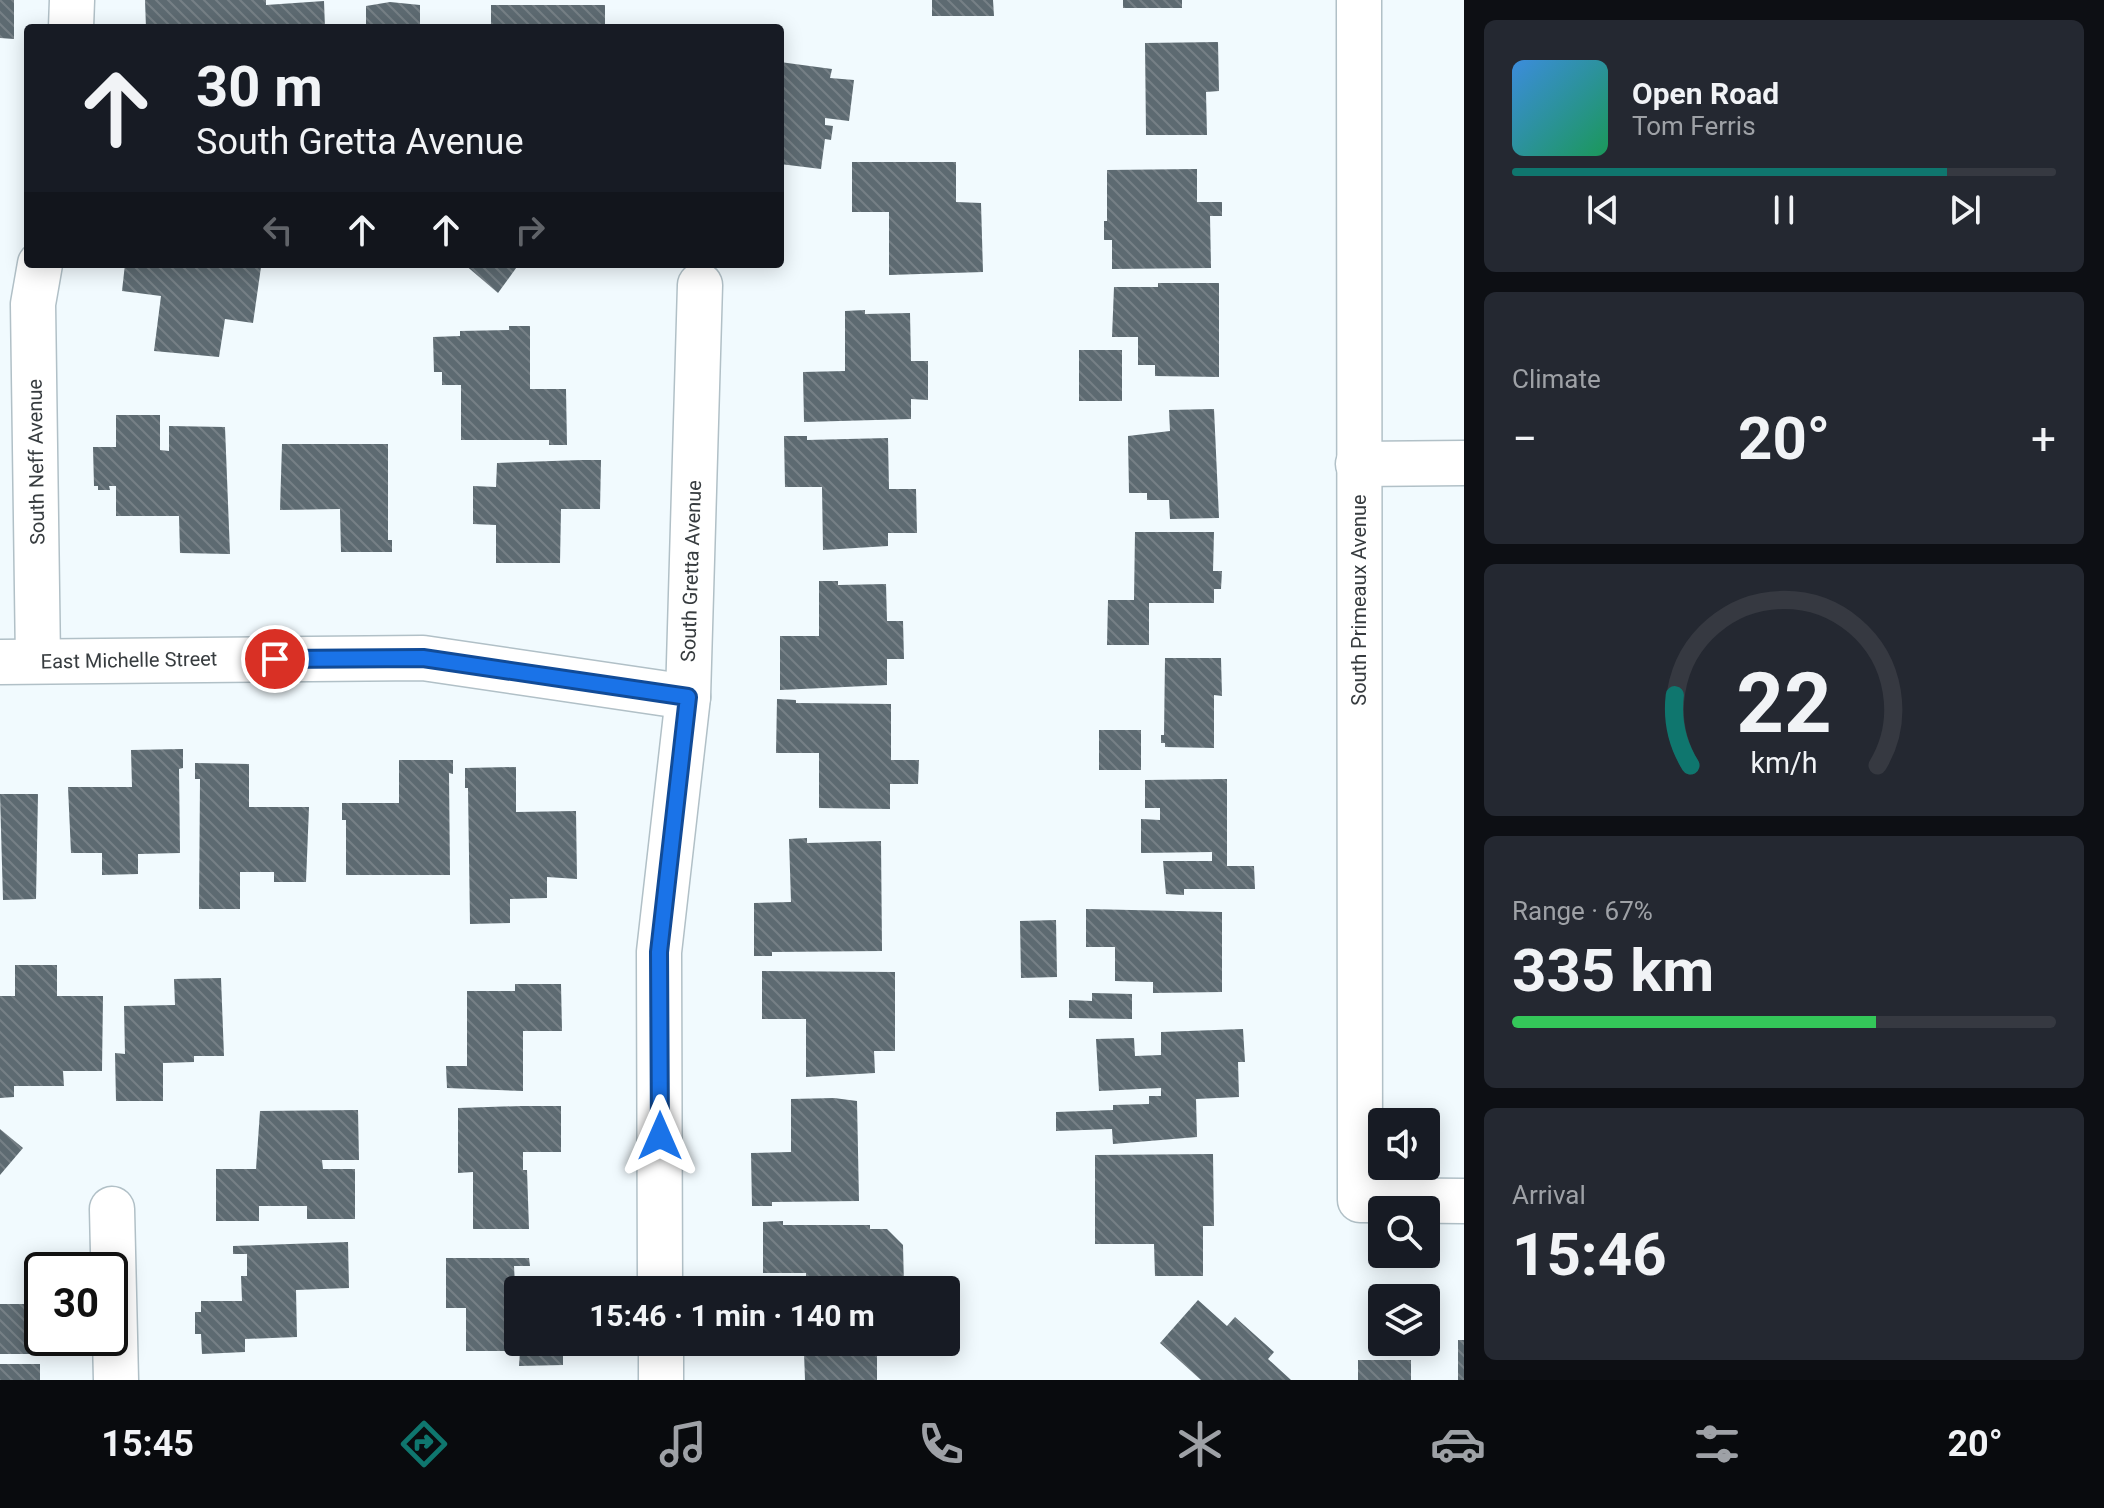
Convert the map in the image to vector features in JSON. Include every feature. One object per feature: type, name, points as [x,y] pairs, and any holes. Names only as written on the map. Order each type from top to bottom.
[{"type":"street","points":[[71,24],[72,0]]},
{"type":"street","name":"South Primeaux Avenue","points":[[1359,0],[1360,1200],[1464,1201]]},
{"type":"street","name":"South Neff Avenue","points":[[19,662],[33,304],[39,268]]},
{"type":"street","name":"South Gretta Avenue","points":[[660,1276],[659,952],[688,697],[700,285]]},
{"type":"street","points":[[1358,464],[1464,463]]},
{"type":"street","name":"East Michelle Street","points":[[19,662],[423,658],[688,697]]},
{"type":"street","points":[[112,1209],[116,1380]]},
{"type":"street","points":[[661,1356],[661,1380]]},
{"type":"building","points":[[0,0],[14,0],[14,39],[0,38]]},
{"type":"building","points":[[145,0],[266,0],[266,5],[324,1],[325,24],[146,24]]},
{"type":"building","points":[[932,0],[993,0],[994,16],[932,16]]},
{"type":"building","points":[[1123,0],[1182,0],[1182,8],[1123,8]]},
{"type":"building","points":[[390,2],[420,5],[420,24],[366,24],[366,6]]},
{"type":"building","points":[[491,5],[605,5],[605,24],[491,24]]},
{"type":"building","points":[[1218,42],[1219,91],[1206,92],[1207,135],[1146,135],[1145,43]]},
{"type":"building","points":[[784,63],[832,69],[830,78],[854,80],[849,121],[825,118],[825,125],[833,126],[831,140],[825,139],[821,169],[784,164]]},
{"type":"building","points":[[852,162],[956,162],[956,202],[981,203],[983,272],[889,275],[889,212],[852,212]]},
{"type":"building","points":[[1197,169],[1197,202],[1222,202],[1222,216],[1210,216],[1211,268],[1112,269],[1112,240],[1104,240],[1107,170]]},
{"type":"building","points":[[125,268],[261,268],[253,323],[225,319],[219,357],[154,351],[161,296],[122,291]]},
{"type":"building","points":[[469,268],[516,268],[498,293]]},
{"type":"building","points":[[1158,283],[1219,283],[1219,377],[1155,376],[1155,365],[1138,365],[1138,337],[1112,337],[1114,287],[1158,287]]},
{"type":"building","points":[[865,310],[865,314],[910,313],[911,361],[928,361],[928,400],[911,399],[911,419],[804,422],[803,372],[845,371],[845,311]]},
{"type":"building","points":[[509,326],[530,326],[530,389],[566,389],[567,445],[549,445],[549,440],[461,440],[461,385],[442,385],[442,372],[434,372],[433,337],[460,336],[460,331],[509,330]]},
{"type":"building","points":[[1079,350],[1122,350],[1122,401],[1079,401]]},
{"type":"building","points":[[1214,409],[1219,518],[1170,519],[1169,500],[1147,500],[1147,493],[1129,493],[1128,436],[1170,431],[1169,410]]},
{"type":"building","points":[[116,415],[160,415],[160,450],[169,451],[169,426],[225,427],[230,554],[180,553],[179,516],[116,516],[116,486],[109,486],[110,490],[98,490],[98,486],[94,486],[93,447],[116,447]]},
{"type":"building","points":[[784,436],[807,436],[807,440],[888,438],[889,489],[916,489],[917,533],[888,533],[888,546],[823,550],[822,487],[785,487]]},
{"type":"building","points":[[282,444],[388,444],[388,540],[392,540],[392,552],[341,552],[340,509],[280,510]]},
{"type":"building","points":[[601,460],[600,509],[561,509],[560,563],[496,563],[496,525],[473,524],[473,486],[496,487],[497,463]]},
{"type":"building","points":[[1135,532],[1214,532],[1213,571],[1222,571],[1221,589],[1214,589],[1214,603],[1149,603],[1149,645],[1107,645],[1108,600],[1134,600]]},
{"type":"building","points":[[819,581],[838,581],[838,585],[886,584],[887,621],[903,621],[904,659],[887,659],[887,685],[780,690],[780,636],[819,636]]},
{"type":"building","points":[[1165,658],[1221,658],[1222,696],[1214,695],[1214,748],[1165,747],[1165,743],[1161,743],[1161,735],[1164,735]]},
{"type":"building","points":[[777,699],[796,700],[796,703],[891,704],[891,760],[919,760],[918,784],[890,784],[890,809],[819,808],[819,753],[776,753]]},
{"type":"building","points":[[1099,730],[1141,730],[1141,770],[1099,770]]},
{"type":"building","points":[[183,749],[183,768],[179,769],[180,853],[138,854],[138,874],[102,875],[102,853],[71,853],[68,787],[132,787],[131,750]]},
{"type":"building","points":[[399,760],[453,760],[453,774],[449,773],[450,875],[346,875],[346,820],[342,820],[342,803],[399,803]]},
{"type":"building","points":[[195,763],[249,764],[249,807],[309,807],[306,882],[274,882],[274,872],[240,872],[240,909],[199,909],[200,779],[195,779]]},
{"type":"building","points":[[516,767],[516,812],[576,811],[577,879],[547,877],[547,898],[510,899],[510,923],[470,924],[465,768]]},
{"type":"building","points":[[1227,779],[1227,866],[1254,866],[1255,889],[1184,889],[1184,895],[1166,894],[1163,861],[1212,861],[1212,852],[1141,853],[1141,819],[1160,820],[1160,808],[1145,808],[1145,780]]},
{"type":"building","points":[[0,794],[38,794],[36,899],[3,900]]},
{"type":"building","points":[[807,838],[807,843],[881,841],[882,951],[772,952],[772,956],[754,956],[754,903],[791,902],[789,839]]},
{"type":"building","points":[[1086,909],[1222,912],[1222,992],[1153,993],[1153,982],[1115,981],[1115,947],[1086,947]]},
{"type":"building","points":[[1056,920],[1057,977],[1021,978],[1020,921]]},
{"type":"building","points":[[15,965],[57,965],[57,996],[103,996],[102,1071],[63,1071],[64,1086],[14,1086],[14,1097],[0,1098],[0,996],[15,996]]},
{"type":"building","points":[[762,971],[895,972],[895,1051],[874,1051],[875,1073],[806,1077],[806,1019],[762,1019]]},
{"type":"building","points":[[221,978],[224,1056],[194,1056],[194,1062],[163,1063],[163,1101],[116,1101],[115,1053],[125,1054],[124,1006],[175,1005],[174,979]]},
{"type":"building","points":[[515,984],[561,984],[562,1031],[523,1031],[523,1091],[447,1088],[446,1066],[467,1066],[467,991],[515,991]]},
{"type":"building","points":[[1092,993],[1132,994],[1132,1019],[1069,1018],[1069,1000],[1092,1001]]},
{"type":"building","points":[[1243,1029],[1245,1062],[1238,1062],[1239,1097],[1196,1099],[1197,1137],[1113,1144],[1112,1129],[1056,1131],[1056,1112],[1113,1110],[1113,1105],[1149,1104],[1149,1096],[1161,1096],[1161,1088],[1099,1091],[1096,1039],[1134,1038],[1135,1056],[1161,1055],[1161,1032]]},
{"type":"building","points":[[791,1099],[857,1101],[859,1201],[772,1202],[772,1206],[752,1206],[751,1153],[791,1152]]},
{"type":"building","points":[[561,1106],[561,1152],[523,1152],[523,1170],[527,1170],[529,1229],[473,1229],[473,1172],[458,1173],[458,1108]]},
{"type":"building","points":[[358,1110],[359,1160],[322,1160],[323,1169],[355,1169],[355,1219],[307,1219],[307,1206],[259,1206],[259,1221],[216,1221],[216,1169],[256,1169],[260,1111]]},
{"type":"building","points":[[0,1129],[23,1148],[0,1175]]},
{"type":"building","points":[[1213,1154],[1214,1226],[1203,1226],[1203,1276],[1155,1276],[1154,1244],[1095,1244],[1095,1155]]},
{"type":"building","points":[[783,1221],[783,1225],[870,1225],[870,1229],[887,1229],[903,1245],[904,1276],[763,1273],[763,1222]]},
{"type":"building","points":[[348,1242],[349,1288],[296,1290],[297,1337],[245,1339],[245,1352],[202,1354],[201,1334],[195,1334],[195,1312],[201,1312],[201,1301],[242,1301],[241,1276],[247,1276],[247,1254],[233,1254],[233,1246]]},
{"type":"building","points":[[446,1258],[529,1258],[530,1266],[514,1266],[515,1276],[504,1276],[504,1351],[466,1351],[466,1308],[446,1308]]},
{"type":"building","points":[[1198,1300],[1227,1326],[1235,1317],[1274,1352],[1268,1359],[1291,1380],[1201,1380],[1160,1343]]},
{"type":"building","points":[[0,1304],[24,1304],[24,1354],[0,1354]]},
{"type":"building","points":[[1458,1340],[1464,1340],[1464,1380],[1458,1380]]},
{"type":"building","points":[[520,1356],[563,1356],[563,1365],[519,1366]]},
{"type":"building","points":[[804,1356],[877,1356],[877,1380],[805,1380]]},
{"type":"building","points":[[1358,1360],[1411,1360],[1411,1380],[1358,1380]]},
{"type":"building","points":[[0,1364],[40,1364],[40,1380],[0,1380]]},
{"type":"route","points":[[275,659],[423,658],[688,697],[659,952],[660,1136]]}]
